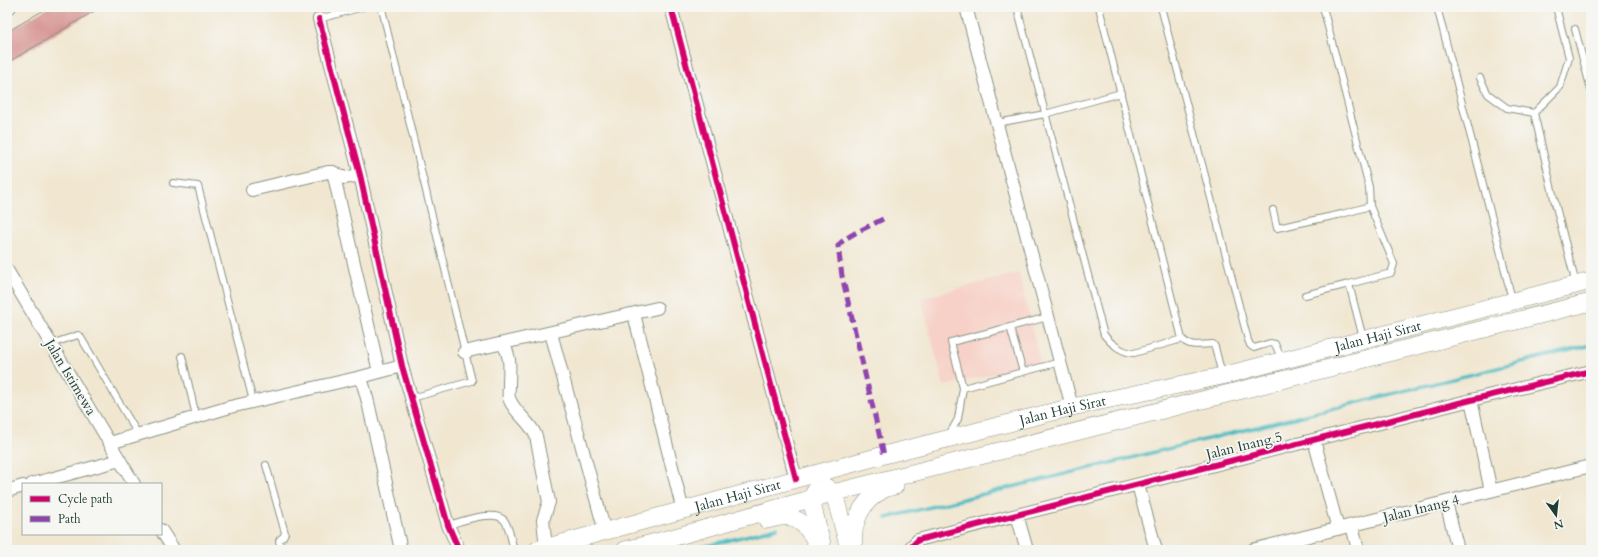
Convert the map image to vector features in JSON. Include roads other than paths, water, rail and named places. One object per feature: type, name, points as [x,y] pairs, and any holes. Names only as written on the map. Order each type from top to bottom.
[{"type":"main road","name":"Jalan Haji Sirat","points":[[541,549],[884,455],[1072,407],[1222,376],[1584,283]]},
{"type":"main road","name":"Jalan Haji Sirat","points":[[632,549],[693,533],[822,493],[1130,418],[1591,302]]},
{"type":"main road","points":[[854,550],[853,538],[858,516],[866,503],[881,491],[1075,438],[1130,418]]},
{"type":"main road","points":[[824,550],[822,493],[830,479],[871,468],[876,465],[884,455]]},
{"type":"main road","points":[[605,532],[658,523],[807,486],[822,493],[850,550]]},
{"type":"main road","points":[[693,533],[789,517],[800,521],[813,535],[820,550]]},
{"type":"street","points":[[672,7],[796,479]]},
{"type":"street","points":[[966,7],[1072,407]]},
{"type":"street","points":[[319,19],[360,175],[402,366],[448,525],[459,550]]},
{"type":"street","points":[[252,190],[333,172],[344,178],[360,175]]},
{"type":"street","points":[[333,172],[379,372]]},
{"type":"street","name":"Jalan Istimewa","points":[[7,270],[133,483]]},
{"type":"street","points":[[464,352],[657,308]]},
{"type":"street","points":[[634,314],[683,511]]},
{"type":"street","points":[[551,333],[605,532]]},
{"type":"street","points":[[503,344],[508,351],[510,360],[509,396],[512,406],[533,428],[536,436],[549,502],[543,520],[541,549]]},
{"type":"street","points":[[110,443],[139,436],[196,416],[402,366]]},
{"type":"street","name":"Jalan Inang 5","points":[[908,550],[918,540],[1470,400],[1591,371]]},
{"type":"street","points":[[361,377],[401,550]]},
{"type":"street","points":[[1470,400],[1491,491]]},
{"type":"street","points":[[1314,440],[1338,529]]},
{"type":"street","points":[[36,483],[120,460]]},
{"type":"street","name":"Jalan Inang 4","points":[[1252,550],[1591,466]]},
{"type":"street","points":[[1138,484],[1156,550]]},
{"type":"street","points":[[7,491],[22,486]]},
{"type":"street","points":[[1446,502],[1458,550]]},
{"type":"street","points":[[1017,515],[1027,550]]},
{"type":"street","points":[[1352,525],[1358,550]]},
{"type":"street","points":[[162,532],[172,549]]},
{"type":"lane","points":[[319,19],[363,7]]},
{"type":"lane","points":[[378,7],[382,9],[472,381],[412,398]]},
{"type":"lane","points":[[1017,7],[1104,335],[1108,340],[1126,352],[1134,353],[1182,339]]},
{"type":"lane","points":[[1099,7],[1122,93],[1182,339],[1191,345],[1213,344],[1222,376]]},
{"type":"lane","points":[[1161,7],[1248,340],[1250,345],[1254,348],[1270,343],[1275,344],[1282,361]]},
{"type":"lane","points":[[1305,296],[1391,272],[1394,269],[1394,264],[1370,206],[1369,187],[1323,7]]},
{"type":"lane","points":[[1437,7],[1498,242],[1512,302]]},
{"type":"lane","points":[[1534,113],[1560,87],[1569,58],[1556,7]]},
{"type":"lane","points":[[1575,29],[1591,90]]},
{"type":"lane","points":[[1480,78],[1488,94],[1507,108],[1534,113]]},
{"type":"lane","points":[[997,123],[1045,114],[1122,93]]},
{"type":"lane","points":[[1534,113],[1556,207],[1584,283]]},
{"type":"lane","points":[[173,184],[198,186],[253,401]]},
{"type":"lane","points":[[1273,210],[1277,228],[1342,214],[1370,206]]},
{"type":"lane","points":[[1349,284],[1364,340]]},
{"type":"lane","points":[[947,439],[958,419],[963,388],[950,342],[1048,317]]},
{"type":"lane","points":[[1010,327],[1023,372]]},
{"type":"lane","points":[[51,344],[78,335],[80,336],[139,436]]},
{"type":"lane","points":[[182,356],[196,416]]},
{"type":"lane","points":[[963,388],[1060,362]]},
{"type":"lane","points":[[266,465],[284,533],[284,537],[280,538],[282,550]]},
{"type":"lane","points":[[448,525],[487,516],[499,517],[503,519],[506,524],[514,550]]},
{"type":"waterway","points":[[886,518],[1591,345]]},
{"type":"waterway","points":[[690,550],[777,528]]}]
